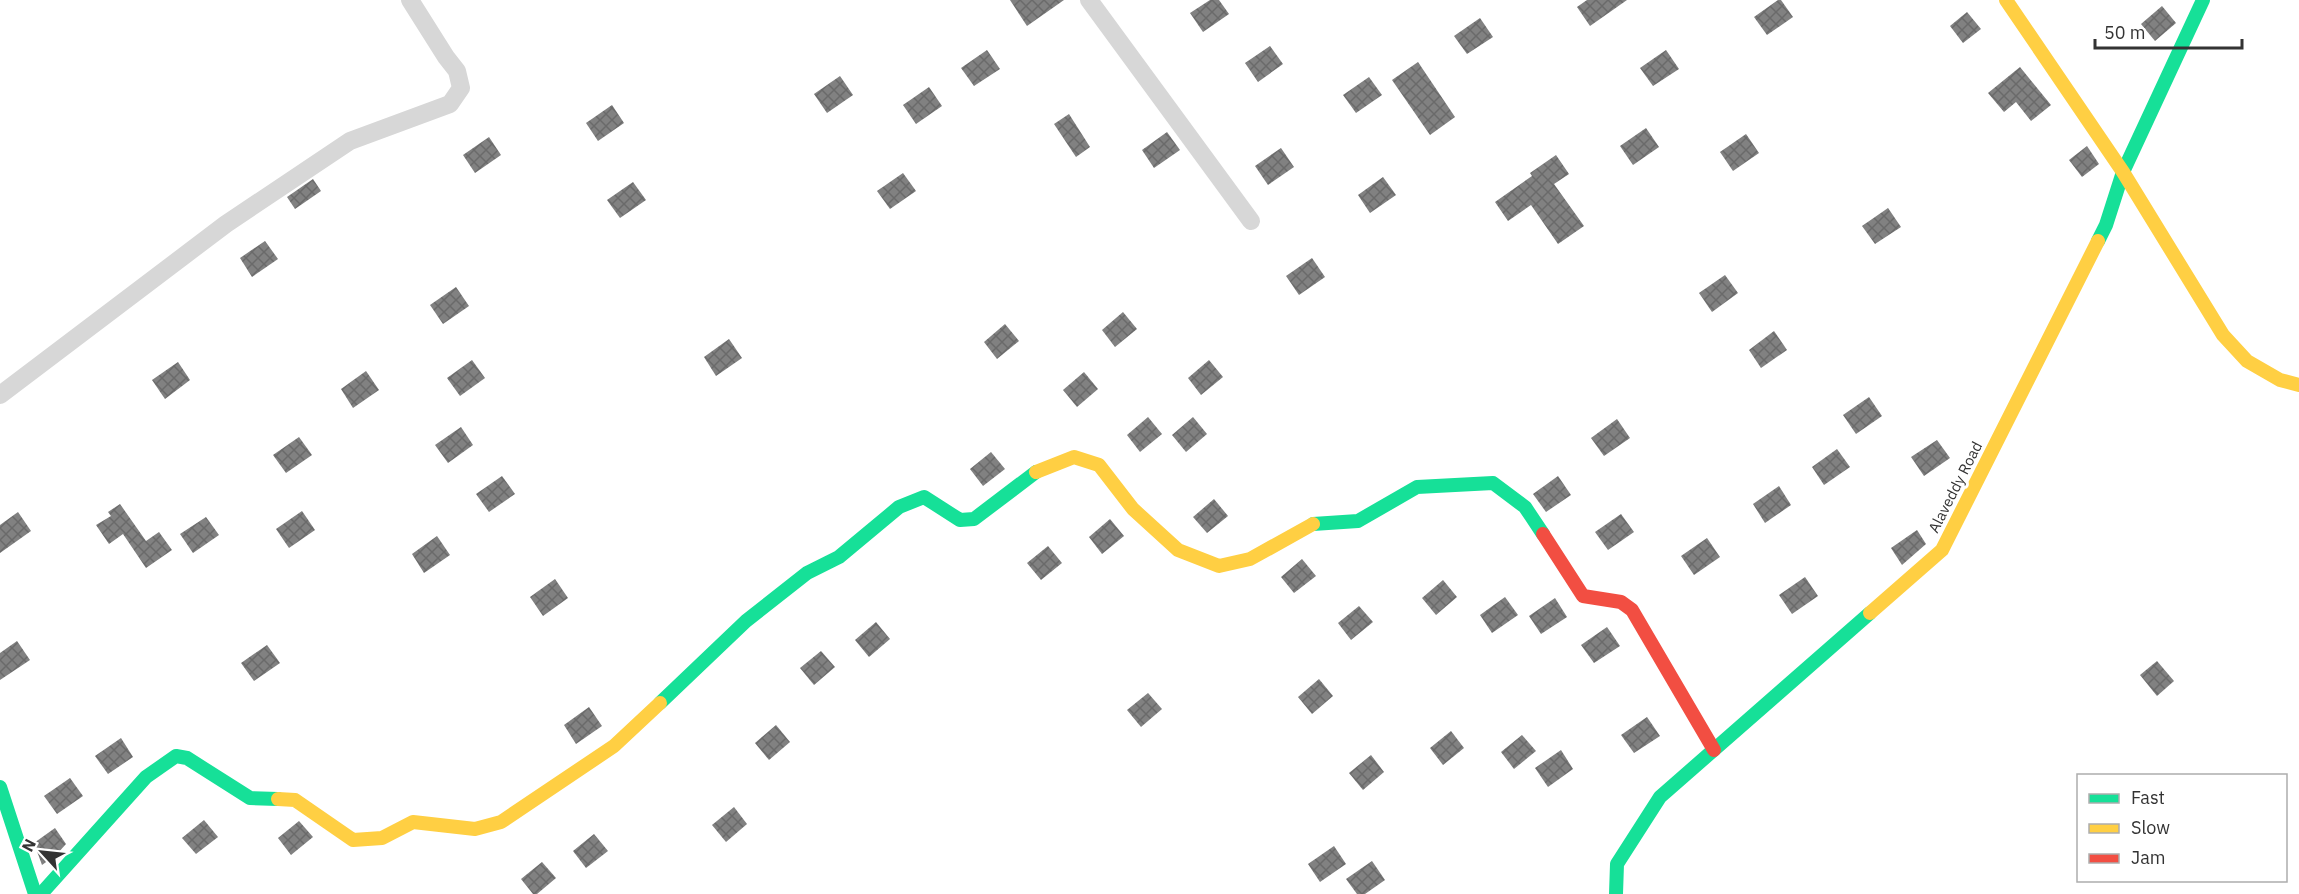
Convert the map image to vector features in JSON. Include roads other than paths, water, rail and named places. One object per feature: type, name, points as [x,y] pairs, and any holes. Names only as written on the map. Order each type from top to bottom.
[{"type":"street","points":[[0,394],[226,224],[350,141],[450,104],[461,88],[458,71],[446,57],[410,0]]},
{"type":"street","points":[[1089,0],[1251,221]]},
{"type":"street","points":[[2006,0],[2123,172],[2223,335],[2247,361],[2280,380],[2299,385]]},
{"type":"street","name":"Alaveddy Road","points":[[1616,894],[1617,864],[1660,797],[1942,550],[2106,225],[2123,172],[2203,0]]},
{"type":"street","points":[[41,894],[146,777],[176,756],[187,758],[250,798],[295,800],[352,840],[382,838],[413,822],[475,829],[501,822],[614,746],[746,621],[807,573],[839,557],[899,507],[924,497],[960,520],[974,519],[1041,470],[1074,457],[1099,465],[1133,509],[1178,550],[1219,566],[1250,559],[1313,524],[1358,521],[1417,487],[1493,483],[1525,507],[1583,596],[1621,602],[1632,610],[1714,750]]},
{"type":"street","points":[[0,788],[35,894]]}]
